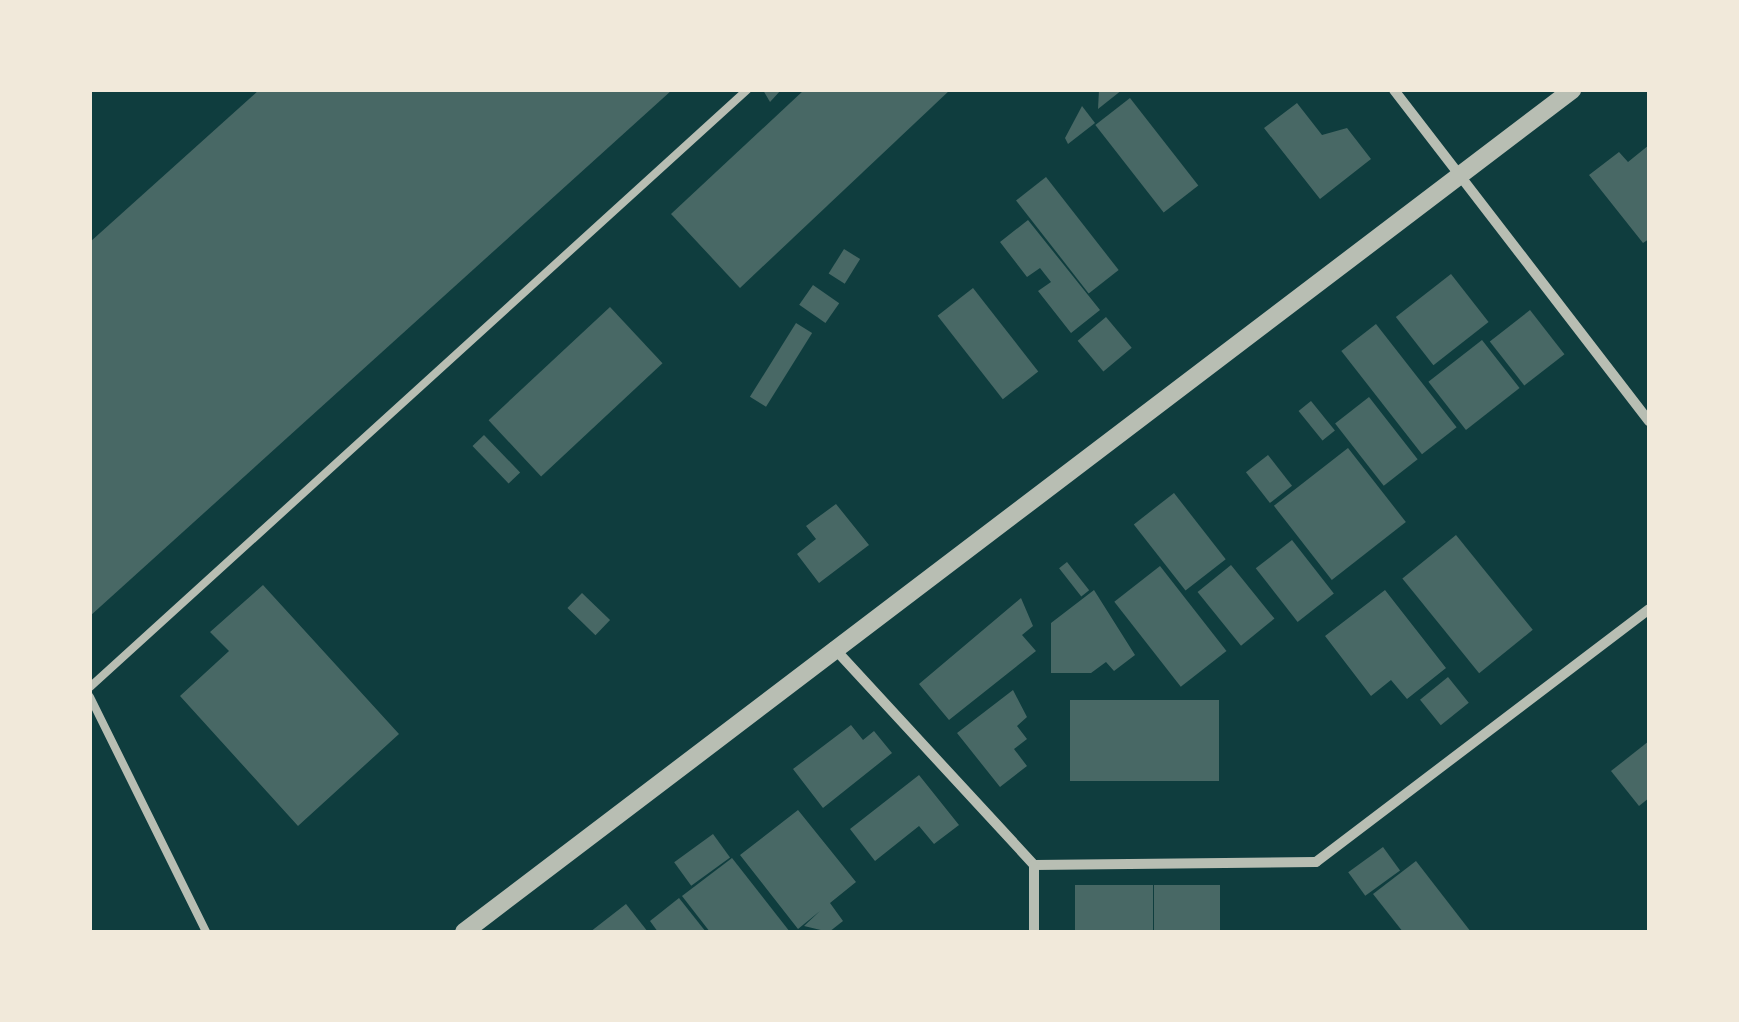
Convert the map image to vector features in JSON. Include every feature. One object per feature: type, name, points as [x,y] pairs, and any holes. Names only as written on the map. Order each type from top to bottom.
[{"type":"street","points":[[1394,90],[1649,421]]},
{"type":"street","points":[[464,932],[832,647],[1572,90]]},
{"type":"street","points":[[1034,866],[1316,862],[1649,609]]},
{"type":"street","points":[[832,647],[1034,866],[1034,932]]},
{"type":"lane","points":[[90,687],[747,90]]},
{"type":"lane","points":[[90,697],[206,932]]},
{"type":"building","points":[[259,90],[672,90],[90,616],[90,242]]},
{"type":"building","points":[[763,90],[781,90],[770,102]]},
{"type":"building","points":[[804,90],[950,90],[740,288],[671,214]]},
{"type":"building","points":[[1099,90],[1122,90],[1098,109]]},
{"type":"building","points":[[1130,98],[1198,185],[1164,213],[1095,125]]},
{"type":"building","points":[[1297,103],[1322,135],[1347,128],[1371,159],[1320,199],[1264,128]]},
{"type":"building","points":[[1082,106],[1095,123],[1068,144],[1065,138]]},
{"type":"building","points":[[1649,145],[1649,239],[1643,243],[1589,175],[1619,152],[1628,162]]},
{"type":"building","points":[[1046,177],[1119,270],[1089,293],[1016,200]]},
{"type":"building","points":[[1028,220],[1100,310],[1071,333],[1038,291],[1051,282],[1040,268],[1027,277],[1000,242]]},
{"type":"building","points":[[844,249],[860,259],[845,284],[829,274]]},
{"type":"building","points":[[1451,274],[1489,322],[1433,365],[1396,317]]},
{"type":"building","points":[[813,285],[839,303],[825,323],[799,305]]},
{"type":"building","points":[[973,288],[1038,372],[1003,399],[938,316]]},
{"type":"building","points":[[610,307],[663,363],[541,477],[489,420]]},
{"type":"building","points":[[1530,310],[1564,354],[1524,386],[1490,341]]},
{"type":"building","points":[[1106,317],[1132,348],[1103,371],[1078,341]]},
{"type":"building","points":[[796,323],[812,333],[766,407],[750,397]]},
{"type":"building","points":[[1376,324],[1457,427],[1422,454],[1341,351]]},
{"type":"building","points":[[1482,340],[1520,388],[1466,430],[1428,382]]},
{"type":"building","points":[[1369,397],[1418,459],[1384,486],[1335,423]]},
{"type":"building","points":[[1311,401],[1335,431],[1322,441],[1299,411]]},
{"type":"building","points":[[484,435],[520,472],[509,484],[472,446]]},
{"type":"building","points":[[1348,448],[1406,522],[1332,580],[1274,506]]},
{"type":"building","points":[[1268,455],[1292,486],[1270,503],[1246,472]]},
{"type":"building","points":[[1174,493],[1226,559],[1186,591],[1134,524]]},
{"type":"building","points":[[836,504],[869,545],[819,583],[797,554],[816,539],[806,526]]},
{"type":"building","points":[[1456,535],[1533,630],[1479,673],[1402,578]]},
{"type":"building","points":[[1292,540],[1334,594],[1298,622],[1256,568]]},
{"type":"building","points":[[1067,562],[1089,590],[1081,597],[1059,568]]},
{"type":"building","points":[[1231,565],[1274,619],[1241,646],[1198,592]]},
{"type":"building","points":[[1160,566],[1226,651],[1181,687],[1114,602]]},
{"type":"building","points":[[263,585],[399,734],[298,826],[180,696],[229,651],[210,632]]},
{"type":"building","points":[[1094,590],[1135,655],[1114,671],[1106,662],[1091,673],[1051,673],[1051,623]]},
{"type":"building","points":[[1385,590],[1446,668],[1407,699],[1391,680],[1371,696],[1325,636]]},
{"type":"building","points":[[582,593],[610,620],[595,635],[567,608]]},
{"type":"building","points":[[1021,598],[1033,626],[1022,635],[1036,651],[949,720],[919,684]]},
{"type":"building","points":[[1448,677],[1469,703],[1441,725],[1420,700]]},
{"type":"building","points":[[1013,690],[1027,717],[1017,726],[1027,739],[1014,749],[1027,766],[1000,787],[957,733]]},
{"type":"building","points":[[1070,700],[1219,700],[1219,781],[1070,781]]},
{"type":"building","points":[[851,725],[863,740],[874,731],[892,753],[823,808],[793,769]]},
{"type":"building","points":[[1649,741],[1649,798],[1639,806],[1611,771]]},
{"type":"building","points":[[919,775],[959,825],[934,844],[919,826],[875,861],[850,829]]},
{"type":"building","points":[[798,810],[856,882],[830,903],[843,921],[829,932],[804,926],[820,911],[798,929],[740,855]]},
{"type":"building","points":[[713,834],[730,857],[691,886],[674,862]]},
{"type":"building","points":[[1383,847],[1400,870],[1365,896],[1348,872]]},
{"type":"building","points":[[732,858],[790,932],[710,932],[682,896]]},
{"type":"building","points":[[1416,861],[1471,932],[1403,932],[1373,894]]},
{"type":"building","points":[[1075,885],[1153,885],[1153,932],[1075,932]]},
{"type":"building","points":[[1154,885],[1220,885],[1220,932],[1154,932]]},
{"type":"building","points":[[679,898],[706,932],[658,932],[650,921]]},
{"type":"building","points":[[626,904],[648,932],[590,932]]}]
